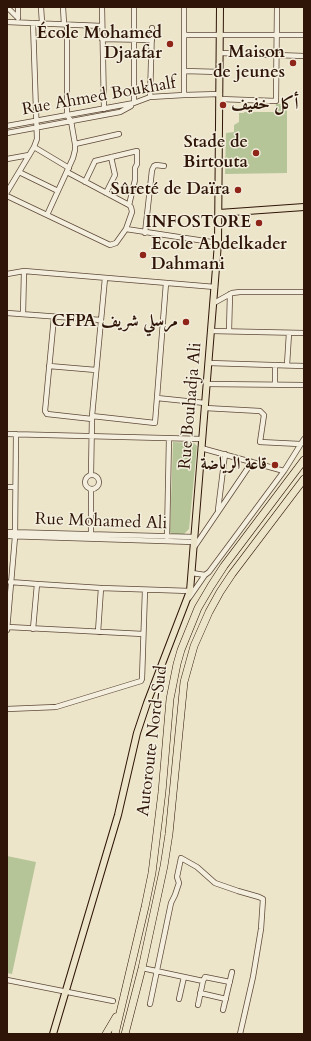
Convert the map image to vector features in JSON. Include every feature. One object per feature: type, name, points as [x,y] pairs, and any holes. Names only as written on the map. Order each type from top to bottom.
[{"type":"highway","name":"Autoroute Nord-Sud","points":[[115,1034],[152,873],[162,792],[170,699],[181,650],[198,608],[211,586],[224,566],[304,460]]},
{"type":"highway","name":"Autoroute Nord-Sud","points":[[126,1034],[164,866],[169,834],[184,682],[194,646],[209,612],[224,586],[304,479]]},
{"type":"highway","points":[[106,1034],[120,1010]]},
{"type":"main road","name":"Rue Bouhadja Ali","points":[[53,1034],[118,815],[137,733],[190,591],[218,243],[220,7]]},
{"type":"main road","points":[[219,213],[304,207]]},
{"type":"street","points":[[7,7],[18,20]]},
{"type":"street","points":[[18,7],[18,20]]},
{"type":"street","points":[[41,7],[42,23]]},
{"type":"street","points":[[47,215],[73,158],[75,144],[71,121],[67,115],[65,24],[63,7]]},
{"type":"street","points":[[102,7],[104,109]]},
{"type":"street","points":[[7,133],[120,112],[134,104],[134,7]]},
{"type":"street","points":[[184,7],[184,95]]},
{"type":"street","points":[[277,7],[277,55]]},
{"type":"street","points":[[7,22],[18,20],[33,23],[102,26]]},
{"type":"street","points":[[7,192],[9,184],[19,172],[37,139],[33,23]]},
{"type":"street","points":[[150,97],[152,28]]},
{"type":"street","points":[[184,35],[304,35]]},
{"type":"street","points":[[102,38],[152,40]]},
{"type":"street","points":[[220,53],[304,56]]},
{"type":"street","name":"Rue Ahmed Boukhalf","points":[[7,126],[134,104],[150,97],[184,95],[276,101],[277,55]]},
{"type":"street","points":[[184,71],[220,72]]},
{"type":"street","points":[[75,144],[119,134]]},
{"type":"street","points":[[34,147],[85,182],[129,205]]},
{"type":"street","points":[[7,196],[110,245],[116,243],[126,229],[132,212],[129,205],[135,180],[137,151],[95,161],[85,182]]},
{"type":"street","points":[[7,159],[29,155]]},
{"type":"street","points":[[106,193],[115,175],[111,157]]},
{"type":"street","points":[[145,233],[152,170],[154,166],[164,166]]},
{"type":"street","points":[[19,172],[58,191]]},
{"type":"street","points":[[126,229],[218,243]]},
{"type":"street","points":[[7,274],[24,271],[215,287]]},
{"type":"street","points":[[23,314],[24,271]]},
{"type":"street","points":[[91,475],[92,418],[105,278]]},
{"type":"street","points":[[54,317],[46,413],[155,423],[166,283]]},
{"type":"street","points":[[214,303],[230,294],[240,292],[304,292]]},
{"type":"street","points":[[230,294],[230,331]]},
{"type":"street","points":[[7,313],[101,320]]},
{"type":"street","points":[[212,331],[304,333]]},
{"type":"street","points":[[287,365],[289,333]]},
{"type":"street","points":[[209,363],[304,366]]},
{"type":"street","points":[[275,365],[275,384]]},
{"type":"street","points":[[50,366],[96,370]]},
{"type":"street","points":[[207,384],[304,385]]},
{"type":"street","points":[[157,398],[205,406],[260,411],[264,415],[260,442],[300,444]]},
{"type":"street","points":[[7,434],[202,438]]},
{"type":"street","points":[[16,434],[15,534],[7,629],[143,634]]},
{"type":"street","points":[[166,537],[169,438]]},
{"type":"street","points":[[186,603],[205,575],[209,572],[284,471],[304,439]]},
{"type":"street","points":[[201,448],[284,471]]},
{"type":"street","points":[[218,511],[225,454]]},
{"type":"street","points":[[7,536],[15,534],[194,542],[218,511],[252,462]]},
{"type":"street","points":[[91,475],[96,476],[99,483],[96,488],[91,490]]},
{"type":"street","points":[[91,475],[86,478],[85,482],[87,488],[91,490]]},
{"type":"street","points":[[7,487],[15,487]]},
{"type":"street","points":[[91,490],[91,534]]},
{"type":"street","name":"Rue Mohamed Ali","points":[[7,532],[15,534],[91,534],[166,537],[194,542]]},
{"type":"street","points":[[192,573],[205,575]]},
{"type":"street","points":[[10,582],[101,588],[190,591]]},
{"type":"street","points":[[33,629],[37,584]]},
{"type":"street","points":[[98,632],[101,588]]},
{"type":"street","points":[[7,710],[56,707],[139,682],[142,679],[145,590]]},
{"type":"street","points":[[150,1004],[171,903],[179,883],[177,877],[181,858],[197,867],[215,883],[238,892],[259,897],[263,900],[261,929],[253,977],[240,1034]]},
{"type":"street","points":[[142,968],[203,981]]},
{"type":"street","points":[[223,1010],[232,972]]},
{"type":"street","points":[[179,999],[184,977]]},
{"type":"street","points":[[198,1005],[203,978],[206,977],[230,982]]},
{"type":"street","points":[[7,980],[113,1001]]},
{"type":"street","points":[[200,993],[226,999]]},
{"type":"green space","name":"Stade de Birtouta","points":[[276,104],[287,104],[287,173],[225,174],[226,133],[234,132],[234,125],[239,122],[239,113],[275,112]]},
{"type":"green space","points":[[173,442],[194,443],[197,446],[189,529],[184,534],[179,535],[172,534],[170,532]]},
{"type":"green space","points":[[7,856],[36,862],[12,974],[7,973]]},
{"type":"place","name":"École Mohamed Djaafar","points":[[170,44]]},
{"type":"place","name":"Maison de jeunes","points":[[293,63]]},
{"type":"place","name":"أكل خفيف","points":[[223,105]]},
{"type":"place","name":"Stade de Birtouta","points":[[256,153]]},
{"type":"place","name":"Sûreté de Daïra","points":[[238,190]]},
{"type":"place","name":"INFOSTORE","points":[[259,223]]},
{"type":"place","name":"Ecole Abdelkader Dahmani","points":[[143,255]]},
{"type":"place","name":"CFPA مرسلي شريف","points":[[186,322]]},
{"type":"place","name":"قاعة الرياضة","points":[[275,465]]}]
